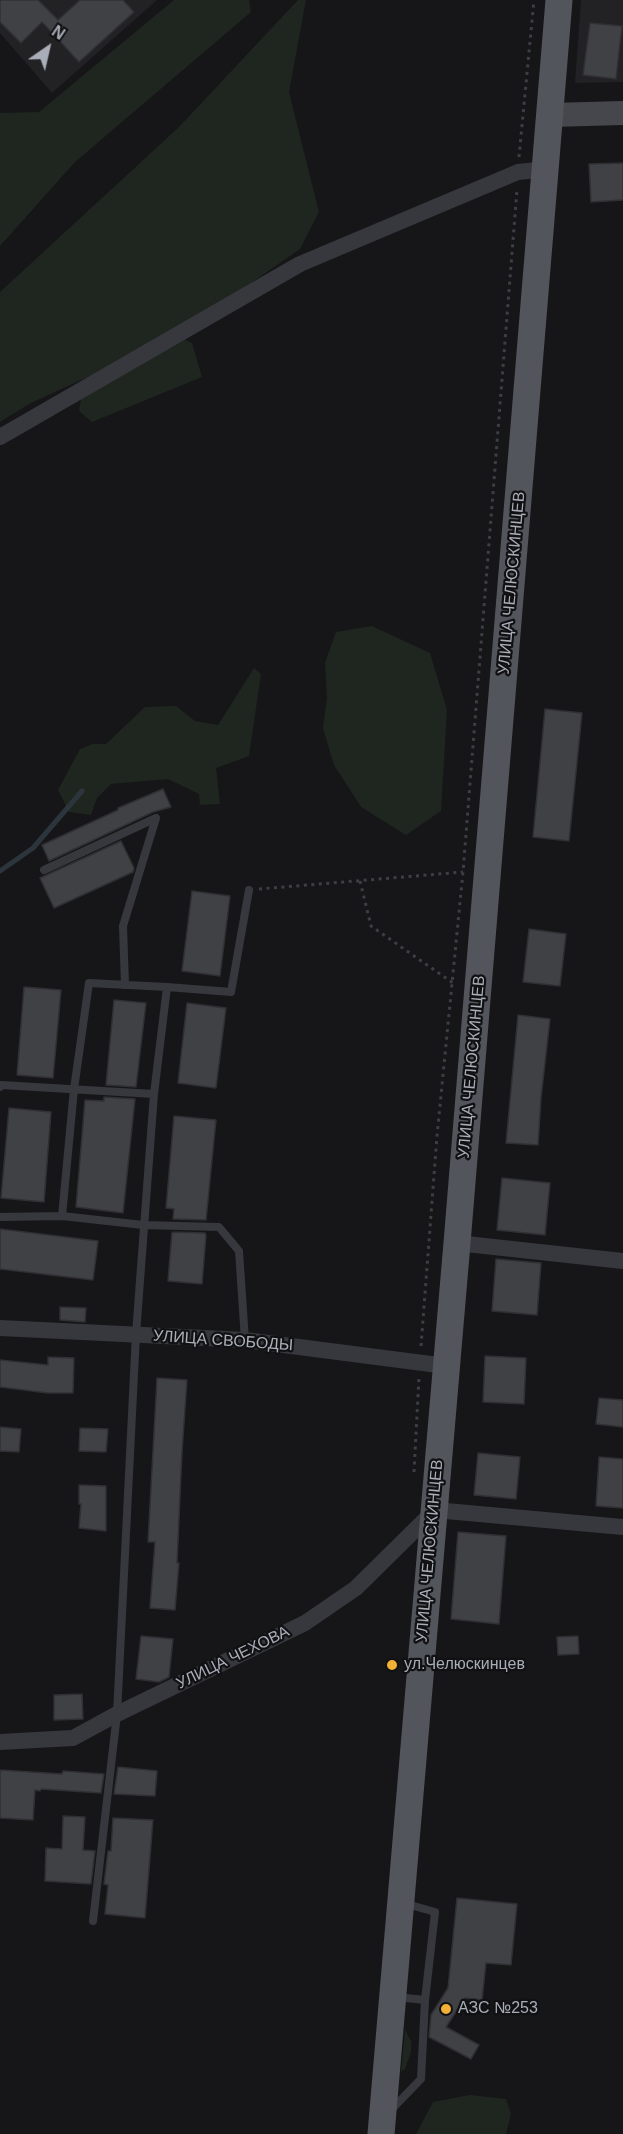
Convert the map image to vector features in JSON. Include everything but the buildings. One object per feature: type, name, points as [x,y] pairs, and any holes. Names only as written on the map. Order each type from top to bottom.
[{"type":"main road","name":"УЛИЦА ЧЕЛЮСКИНЦЕВ","points":[[382,2127],[435,1510],[433,1364],[457,1243],[547,169],[559,0]]},
{"type":"street","points":[[551,115],[623,113]]},
{"type":"street","points":[[0,438],[300,264],[518,172],[547,169]]},
{"type":"street","points":[[457,1243],[623,1261]]},
{"type":"street","name":"УЛИЦА СВОБОДЫ","points":[[0,1328],[245,1340],[433,1364]]},
{"type":"street","points":[[435,1510],[623,1527]]},
{"type":"street","name":"УЛИЦА ЧЕХОВА","points":[[0,1742],[73,1738],[117,1714],[305,1623],[356,1588],[435,1510]]},
{"type":"lane","points":[[44,870],[156,818],[123,926],[125,985]]},
{"type":"lane","points":[[62,1216],[74,1089],[88,983],[231,992],[249,890]]},
{"type":"lane","points":[[93,1921],[117,1714],[142,1225],[167,987]]},
{"type":"lane","points":[[0,1087],[1,1085],[154,1094]]},
{"type":"lane","points":[[0,1217],[62,1216],[142,1225],[219,1227],[239,1251],[245,1340]]},
{"type":"lane","points":[[382,2127],[421,2079],[425,2000],[435,1912],[400,1902]]},
{"type":"lane","points":[[392,1997],[425,2000]]},
{"type":"path","points":[[414,1477],[433,1364],[437,1136],[463,872],[518,172],[534,0]]},
{"type":"path","points":[[249,890],[463,872]]},
{"type":"path","points":[[360,881],[371,926],[453,983]]},
{"type":"shaded area","points":[[0,0],[157,0],[52,93],[0,33]]},
{"type":"shaded area","points":[[174,0],[249,0],[251,12],[75,162],[0,246],[0,113],[39,112]]},
{"type":"shaded area","points":[[298,0],[306,0],[289,92],[319,212],[300,249],[176,335],[192,343],[202,377],[92,422],[79,411],[82,392],[94,374],[29,404],[0,422],[0,292],[179,127]]},
{"type":"shaded area","points":[[581,0],[623,0],[623,82],[575,83]]},
{"type":"shaded area","points":[[372,626],[430,653],[447,710],[441,811],[406,835],[361,807],[334,765],[323,728],[327,698],[325,663],[336,632]]},
{"type":"shaded area","points":[[254,668],[261,674],[249,756],[216,768],[220,804],[200,805],[199,794],[168,779],[111,784],[97,798],[91,815],[69,812],[58,790],[80,749],[93,744],[106,744],[145,707],[176,706],[195,721],[218,725]]},
{"type":"shaded area","points":[[405,2029],[411,2042],[411,2052],[405,2069],[401,2072]]},
{"type":"shaded area","points":[[470,2095],[506,2099],[511,2114],[506,2134],[416,2134],[433,2102]]},
{"type":"waterway","points":[[0,871],[33,848],[82,791]]},
{"type":"place","name":"ул.Челюскинцев","points":[[392,1665]]},
{"type":"place","name":"АЗС №253","points":[[446,2009]]}]
